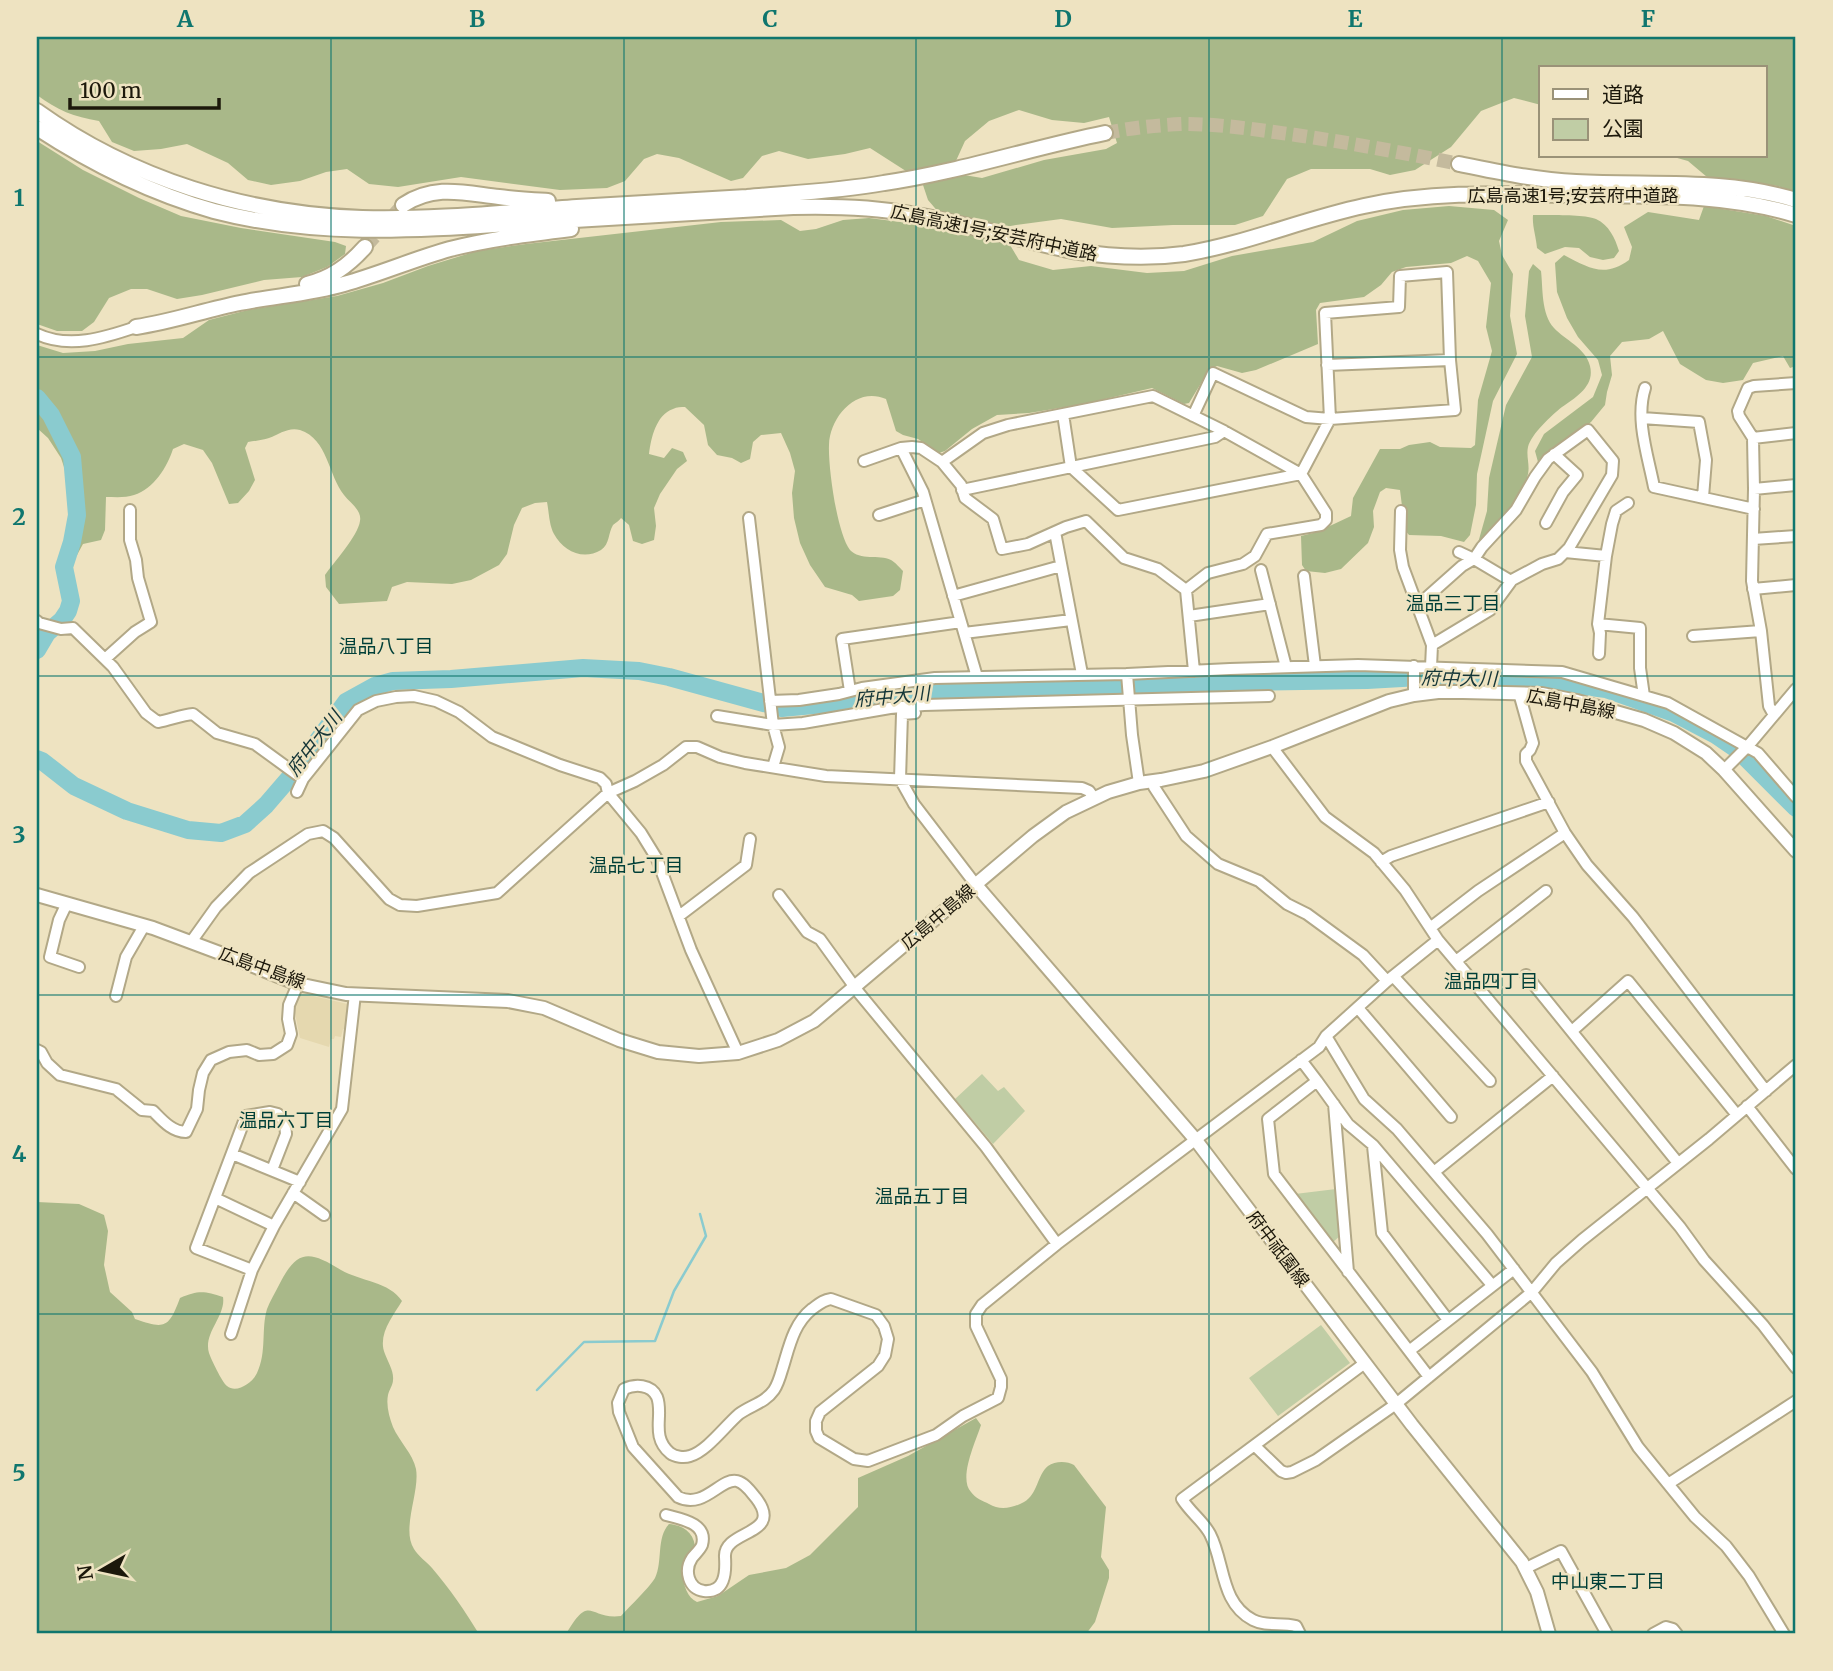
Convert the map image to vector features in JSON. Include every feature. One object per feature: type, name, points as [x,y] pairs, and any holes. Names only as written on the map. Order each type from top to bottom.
[{"type":"highway","name":"広島高速1号;安芸府中道路","points":[[37,111],[91,145],[170,182],[247,204],[302,213],[393,218],[717,205],[818,206],[888,210],[954,222],[1073,251],[1129,257],[1183,254],[1360,207],[1417,198],[1687,190],[1762,191],[1796,200]]},
{"type":"highway","name":"広島高速1号;安芸府中道路","points":[[37,128],[101,166],[163,195],[244,218],[340,230],[404,230],[717,205],[888,183],[1105,133]]},
{"type":"highway","name":"広島高速1号;安芸府中道路","points":[[1459,164],[1558,181],[1687,190],[1712,199],[1760,206],[1796,215]]},
{"type":"highway","points":[[403,205],[419,196],[440,191],[553,201],[691,197],[717,205]]},
{"type":"highway","points":[[136,327],[159,324],[241,303],[331,287],[425,257],[498,239],[717,205]]},
{"type":"highway","points":[[136,327],[157,317],[211,301],[317,282],[346,266],[365,247]]},
{"type":"main road","name":"広島中島線","points":[[37,895],[191,942],[298,984],[355,994],[508,1001],[544,1008],[619,1040],[658,1052],[699,1056],[738,1053],[759,1047],[797,1032],[814,1021],[1049,823],[1066,812],[1094,798],[1139,783],[1204,771],[1389,701],[1414,695],[1438,692],[1542,694],[1643,720],[1674,733],[1706,753],[1796,851]]},
{"type":"main road","name":"府中祇園線","points":[[976,885],[1195,1139],[1396,1404],[1526,1568],[1537,1592],[1549,1634]]},
{"type":"street","points":[[1193,416],[1213,373],[1306,417],[1329,419],[1455,410],[1447,272],[1399,276],[1399,307],[1325,313],[1329,419],[1301,474]]},
{"type":"street","points":[[37,334],[71,342],[112,335],[136,327]]},
{"type":"street","points":[[1327,365],[1450,360]]},
{"type":"street","points":[[1774,715],[1769,706],[1761,631],[1753,589],[1753,438],[1738,411],[1748,388],[1796,383]]},
{"type":"street","points":[[1645,388],[1640,402],[1654,487],[1754,509]]},
{"type":"street","points":[[942,462],[983,433],[1008,425],[1153,396],[1224,431],[1301,474],[1326,513],[1326,520],[1321,525],[1267,534],[1255,556],[1243,564],[1208,573],[1186,590]]},
{"type":"street","points":[[1063,414],[1071,467],[1118,510],[1301,474]]},
{"type":"street","points":[[1642,418],[1699,422],[1706,460],[1703,497]]},
{"type":"street","points":[[1418,606],[1462,566],[1474,559],[1516,510],[1548,459],[1588,430],[1613,461],[1612,474],[1565,552],[1558,559],[1542,564],[1511,581],[1490,610],[1432,645]]},
{"type":"street","points":[[962,490],[1215,437],[1224,431]]},
{"type":"street","points":[[1753,438],[1796,433]]},
{"type":"street","points":[[901,448],[925,500],[977,677]]},
{"type":"street","points":[[864,461],[901,448],[922,448],[942,462],[961,485],[965,498],[993,519],[1002,550],[1028,544],[1086,521],[1124,558],[1158,569],[1186,590],[1194,671]]},
{"type":"street","points":[[1546,523],[1563,492],[1577,475],[1554,454]]},
{"type":"street","points":[[1754,489],[1796,485]]},
{"type":"street","points":[[878,515],[925,500]]},
{"type":"street","points":[[1599,654],[1598,625],[1606,556],[1616,511],[1628,503]]},
{"type":"street","points":[[105,659],[135,632],[151,622],[130,540],[130,510]]},
{"type":"street","points":[[1401,511],[1400,550],[1403,567],[1432,645],[1431,667]]},
{"type":"street","points":[[749,517],[773,725],[779,747],[773,767]]},
{"type":"street","points":[[1055,532],[1082,674]]},
{"type":"street","points":[[1753,539],[1796,536]]},
{"type":"street","points":[[1459,552],[1511,581]]},
{"type":"street","points":[[1565,552],[1606,556]]},
{"type":"street","points":[[953,596],[1061,566]]},
{"type":"street","points":[[1261,570],[1286,667]]},
{"type":"street","points":[[1304,576],[1315,666]]},
{"type":"street","points":[[1753,589],[1796,585]]},
{"type":"street","points":[[1189,617],[1270,604]]},
{"type":"street","points":[[964,634],[1071,620]]},
{"type":"street","points":[[37,621],[61,629],[73,628],[113,667],[146,713],[158,722],[193,714],[218,733],[255,744],[302,778]]},
{"type":"street","points":[[850,691],[842,639],[961,622]]},
{"type":"street","points":[[1598,625],[1640,628],[1640,668],[1644,696]]},
{"type":"street","points":[[1693,636],[1761,631]]},
{"type":"street","points":[[770,701],[799,700],[935,678],[1358,665],[1562,672],[1668,704],[1748,746],[1758,753],[1796,797]]},
{"type":"street","points":[[1414,666],[1414,695]]},
{"type":"street","points":[[1127,674],[1139,783]]},
{"type":"street","points":[[1519,693],[1533,743],[1526,754],[1526,761],[1565,833],[1587,865],[1633,917],[1766,1091]]},
{"type":"street","points":[[1724,770],[1794,695]]},
{"type":"street","points":[[297,792],[302,778],[358,710],[376,701],[396,696],[414,696],[436,701],[459,712],[492,737],[600,778],[657,859],[691,950],[738,1053]]},
{"type":"street","points":[[718,716],[773,725],[803,723],[890,708],[1269,696]]},
{"type":"street","points":[[944,705],[931,712],[902,714],[900,779],[914,804],[976,885]]},
{"type":"street","points":[[191,942],[216,907],[249,873],[308,834],[323,831],[334,838],[389,899],[400,905],[417,906],[497,893],[608,793],[663,765],[686,747],[697,747],[720,757],[826,776],[1082,788],[1089,791],[1094,798]]},
{"type":"street","points":[[1272,747],[1325,817],[1374,853],[1405,890],[1438,940],[1680,1227],[1703,1260],[1763,1325],[1796,1368]]},
{"type":"street","points":[[1154,782],[1154,787],[1185,836],[1218,864],[1259,881],[1287,904],[1307,914],[1363,955],[1390,979],[1490,1082]]},
{"type":"street","points":[[1381,862],[1391,856],[1549,802]]},
{"type":"street","points":[[1430,929],[1478,891],[1565,833]]},
{"type":"street","points":[[679,916],[746,865],[750,839]]},
{"type":"street","points":[[1456,961],[1546,891]]},
{"type":"street","points":[[779,895],[807,932],[820,939],[855,987],[986,1147],[1057,1244]]},
{"type":"street","points":[[66,903],[50,957],[79,967]]},
{"type":"street","points":[[116,996],[126,957],[144,926]]},
{"type":"street","points":[[666,1515],[690,1520],[698,1527],[702,1536],[702,1547],[690,1560],[688,1574],[696,1589],[706,1592],[716,1589],[724,1582],[727,1570],[725,1551],[729,1543],[752,1532],[760,1525],[764,1515],[762,1506],[748,1488],[738,1481],[731,1480],[687,1502],[678,1497],[633,1447],[619,1412],[618,1403],[624,1389],[632,1386],[651,1389],[657,1398],[659,1433],[664,1447],[673,1456],[688,1457],[700,1451],[741,1412],[766,1400],[776,1388],[796,1327],[802,1317],[824,1300],[831,1299],[876,1315],[884,1326],[888,1339],[885,1355],[878,1366],[820,1412],[816,1421],[819,1438],[854,1459],[868,1461],[936,1435],[963,1416],[998,1398],[1001,1379],[976,1326],[976,1314],[982,1305],[1057,1244],[1319,1047],[1326,1036],[1438,940]]},
{"type":"street","points":[[1526,975],[1678,1163]]},
{"type":"street","points":[[1572,1031],[1628,981],[1737,1115]]},
{"type":"street","points":[[37,1050],[60,1075],[116,1089],[142,1110],[153,1111],[179,1132],[186,1132],[197,1110],[198,1090],[203,1073],[211,1060],[229,1052],[247,1050],[258,1055],[273,1054],[287,1045],[291,1034],[289,1005],[298,984]]},
{"type":"street","points":[[231,1334],[252,1270],[274,1226],[342,1109],[355,994]]},
{"type":"street","points":[[1358,1008],[1451,1116]]},
{"type":"street","points":[[1326,1036],[1364,1099],[1397,1129],[1487,1234],[1592,1372],[1638,1447],[1695,1517],[1726,1546],[1749,1576],[1783,1634]]},
{"type":"street","points":[[1301,1060],[1348,1124],[1373,1145],[1492,1285]]},
{"type":"street","points":[[1255,1446],[1281,1471],[1292,1472],[1315,1460],[1396,1404],[1532,1293],[1556,1263],[1796,1065]]},
{"type":"street","points":[[1434,1172],[1553,1076]]},
{"type":"street","points":[[1317,1081],[1268,1119],[1274,1174],[1429,1377]]},
{"type":"street","points":[[1334,1104],[1349,1272]]},
{"type":"street","points":[[1747,1106],[1796,1169]]},
{"type":"street","points":[[252,1270],[196,1248],[246,1116],[270,1112],[278,1114],[285,1123],[286,1134],[272,1170]]},
{"type":"street","points":[[1373,1145],[1382,1233],[1448,1320]]},
{"type":"street","points":[[232,1154],[300,1182]]},
{"type":"street","points":[[293,1193],[324,1215]]},
{"type":"street","points":[[215,1198],[274,1226]]},
{"type":"street","points":[[1409,1351],[1514,1269]]},
{"type":"street","points":[[1300,1634],[1296,1626],[1261,1623],[1241,1611],[1230,1597],[1224,1583],[1209,1534],[1182,1499],[1365,1363]]},
{"type":"street","points":[[1668,1484],[1796,1401]]},
{"type":"street","points":[[1526,1568],[1561,1551],[1607,1634]]},
{"type":"street","points":[[1653,1634],[1665,1627],[1673,1629],[1677,1634]]},
{"type":"shaded area","points":[[300,993],[352,1005],[349,1030],[343,1029],[341,1037],[335,1036],[331,1039],[329,1047],[300,1038],[295,1006]]},
{"type":"green space","points":[[37,37],[1796,37],[1796,192],[1742,180],[1707,177],[1688,161],[1677,158],[1766,158],[1766,66],[1539,66],[1539,104],[1514,98],[1481,111],[1451,147],[1415,170],[1390,175],[1370,169],[1311,169],[1287,179],[1263,216],[1235,225],[1112,228],[1061,219],[1000,228],[940,214],[928,200],[923,185],[958,174],[982,178],[1044,160],[1106,149],[1117,143],[1109,117],[1084,123],[1052,120],[1019,110],[989,121],[965,141],[955,163],[909,173],[870,148],[808,159],[779,151],[762,156],[743,178],[731,181],[679,158],[657,154],[644,159],[625,181],[607,188],[560,190],[461,177],[398,187],[369,184],[347,169],[271,185],[248,180],[228,163],[187,144],[134,151],[112,142],[99,121],[66,112],[37,95]]},
{"type":"green space","points":[[37,141],[83,170],[181,216],[335,242],[346,246],[345,254],[327,267],[302,277],[264,280],[202,295],[177,299],[147,289],[131,289],[109,298],[94,322],[82,331],[57,331],[37,324]]},
{"type":"green space","points":[[1449,206],[1494,210],[1508,220],[1499,241],[1502,255],[1513,274],[1510,316],[1517,354],[1493,401],[1477,474],[1476,505],[1470,535],[1464,542],[1441,536],[1409,535],[1405,530],[1400,490],[1386,488],[1380,492],[1373,511],[1374,527],[1368,543],[1341,569],[1325,573],[1306,571],[1302,565],[1301,536],[1317,532],[1351,516],[1353,498],[1380,449],[1400,449],[1430,442],[1440,447],[1471,448],[1475,445],[1478,400],[1492,351],[1486,327],[1491,283],[1478,261],[1467,256],[1451,263],[1406,267],[1392,272],[1381,285],[1364,297],[1320,303],[1316,310],[1318,344],[1256,370],[1242,373],[1217,366],[1209,370],[1189,403],[1184,404],[1152,388],[1084,404],[997,415],[939,453],[918,439],[896,431],[886,399],[875,396],[855,400],[834,424],[829,445],[832,483],[841,530],[845,542],[854,553],[891,560],[903,571],[900,590],[893,596],[859,601],[852,595],[825,587],[810,565],[800,543],[794,518],[792,493],[795,471],[781,433],[761,435],[753,442],[750,459],[741,463],[717,455],[708,445],[704,425],[685,407],[674,408],[662,416],[651,441],[649,454],[664,458],[672,448],[683,452],[687,461],[677,469],[654,508],[654,540],[642,544],[633,541],[629,525],[621,518],[613,525],[606,545],[601,550],[587,555],[574,552],[563,545],[554,534],[547,502],[535,503],[522,508],[514,525],[507,554],[499,565],[471,580],[452,584],[407,582],[392,587],[387,601],[339,604],[326,587],[325,575],[355,534],[360,517],[339,487],[322,449],[309,435],[292,429],[267,439],[248,442],[245,448],[255,480],[238,503],[229,504],[212,463],[203,450],[184,444],[173,449],[163,470],[148,488],[131,496],[106,497],[105,530],[101,540],[83,544],[77,555],[69,554],[68,536],[74,515],[68,479],[61,458],[48,438],[37,428],[37,345],[63,353],[183,338],[209,320],[248,310],[337,296],[477,251],[721,222],[781,220],[800,231],[843,220],[869,218],[908,223],[921,220],[1007,240],[1019,260],[1053,270],[1091,266],[1147,273],[1184,271],[1232,256],[1313,242],[1357,221],[1403,210]]},
{"type":"green space","points":[[1704,206],[1766,216],[1796,226],[1796,366],[1790,368],[1783,356],[1753,363],[1743,380],[1723,383],[1706,380],[1680,364],[1663,331],[1649,339],[1622,342],[1610,356],[1612,375],[1605,405],[1591,422],[1538,462],[1535,451],[1544,434],[1593,397],[1602,375],[1598,360],[1578,337],[1567,318],[1557,292],[1555,263],[1564,255],[1589,267],[1612,269],[1629,260],[1632,247],[1624,227],[1648,212],[1699,220]]},
{"type":"green space","points":[[1533,215],[1596,219],[1611,232],[1619,251],[1614,258],[1603,260],[1590,257],[1579,248],[1565,247],[1545,254],[1537,248]]},
{"type":"green space","points":[[1533,264],[1541,271],[1547,316],[1554,328],[1584,354],[1590,366],[1590,379],[1578,395],[1533,436],[1528,447],[1528,471],[1521,492],[1481,545],[1478,543],[1487,511],[1489,478],[1506,405],[1532,357],[1525,316],[1529,271]]},
{"type":"green space","points":[[982,1074],[998,1091],[1004,1087],[1025,1111],[993,1144],[955,1099]]},
{"type":"green space","points":[[1336,1189],[1341,1235],[1332,1243],[1295,1194]]},
{"type":"green space","points":[[37,1202],[79,1204],[104,1215],[108,1231],[104,1265],[110,1292],[132,1312],[135,1319],[165,1324],[173,1315],[180,1298],[202,1292],[223,1297],[221,1311],[208,1346],[220,1375],[231,1388],[244,1386],[257,1373],[262,1357],[267,1309],[286,1273],[298,1259],[312,1256],[397,1295],[402,1301],[384,1333],[383,1347],[393,1377],[387,1399],[389,1415],[416,1469],[416,1488],[409,1531],[411,1541],[416,1552],[451,1592],[479,1634],[37,1634]]},
{"type":"green space","points":[[1321,1325],[1350,1363],[1278,1416],[1249,1378]]},
{"type":"green space","points":[[976,1418],[981,1425],[969,1459],[966,1478],[967,1486],[977,1498],[998,1507],[1020,1504],[1029,1499],[1048,1466],[1065,1462],[1074,1465],[1106,1507],[1101,1557],[1109,1570],[1109,1578],[1095,1622],[1086,1634],[566,1634],[580,1614],[590,1611],[621,1616],[639,1597],[655,1578],[662,1536],[669,1524],[686,1530],[694,1541],[695,1546],[686,1559],[683,1572],[689,1595],[697,1602],[718,1596],[749,1575],[786,1568],[810,1555],[858,1507],[858,1478],[908,1456]]},
{"type":"waterway","points":[[37,398],[51,415],[72,457],[77,515],[64,567],[71,601],[62,620],[47,633],[37,650]]},
{"type":"waterway","name":"府中大川","points":[[37,759],[74,786],[127,811],[188,830],[221,833],[245,824],[266,805],[297,769],[346,702],[375,686],[393,681],[583,668],[639,671],[782,708],[899,693],[1437,676],[1521,678],[1606,689],[1674,713],[1738,750],[1796,808]]},
{"type":"waterway","points":[[537,1390],[584,1342],[655,1341],[674,1291],[706,1236],[700,1214]]},
{"type":"tunnel","points":[[1105,133],[1174,124],[1226,126],[1337,141],[1459,164]]},
{"type":"tunnel","points":[[365,247],[403,205]]},
{"type":"district","name":"温品三丁目","points":[[1453,603]]},
{"type":"district","name":"温品八丁目","points":[[386,646]]},
{"type":"district","name":"温品七丁目","points":[[636,865]]},
{"type":"district","name":"温品四丁目","points":[[1491,981]]},
{"type":"district","name":"温品六丁目","points":[[286,1120]]},
{"type":"district","name":"温品五丁目","points":[[922,1196]]},
{"type":"district","name":"中山東二丁目","points":[[1608,1581]]}]
